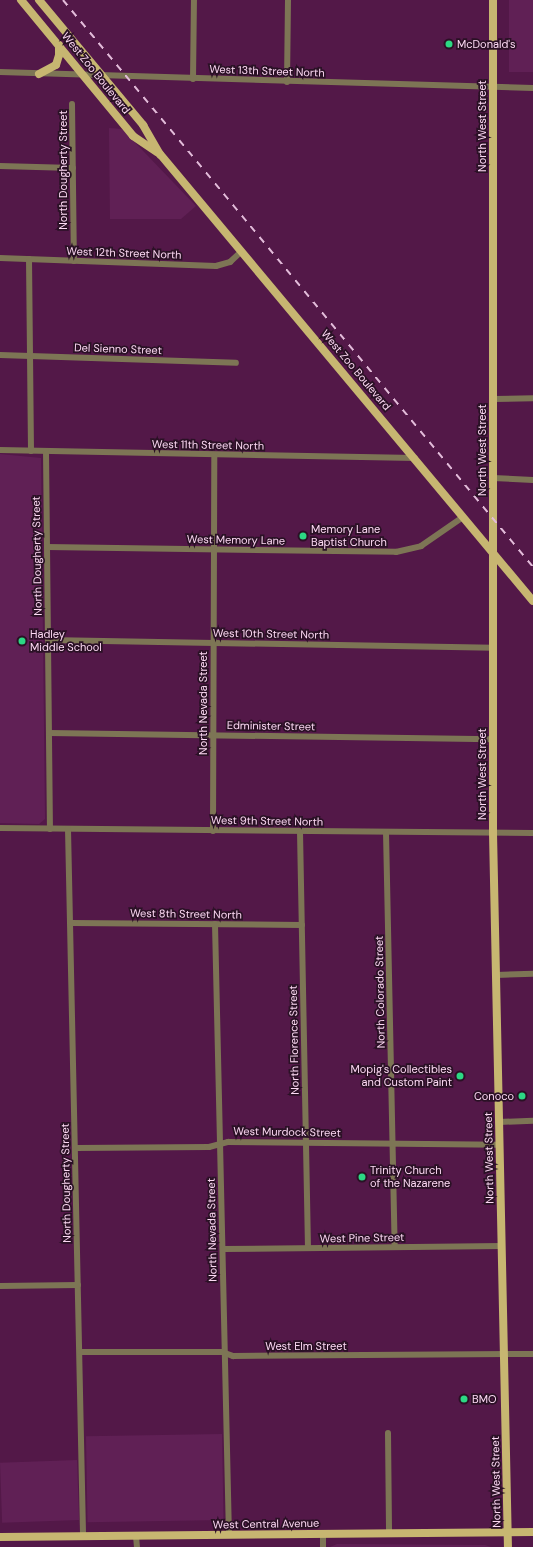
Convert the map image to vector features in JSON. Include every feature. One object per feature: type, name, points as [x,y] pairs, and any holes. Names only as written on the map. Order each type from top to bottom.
[{"type":"main road","name":"West Zoo Boulevard","points":[[21,0],[133,136],[160,154]]},
{"type":"main road","name":"West Zoo Boulevard","points":[[38,0],[142,125],[160,154],[533,601]]},
{"type":"main road","name":"North West Street","points":[[493,0],[493,833],[508,1547]]},
{"type":"main road","points":[[39,74],[56,65],[59,55],[59,45]]},
{"type":"main road","name":"West Central Avenue","points":[[0,1537],[533,1532]]},
{"type":"street","points":[[193,79],[194,0]]},
{"type":"street","points":[[287,82],[288,0]]},
{"type":"street","name":"West 13th Street North","points":[[0,72],[84,76],[533,88]]},
{"type":"street","name":"North Dougherty Street","points":[[72,104],[74,261]]},
{"type":"street","points":[[0,166],[72,168]]},
{"type":"street","name":"West 12th Street North","points":[[0,258],[216,266],[230,262],[242,251]]},
{"type":"street","points":[[29,259],[31,451]]},
{"type":"street","name":"Del Sienno Street","points":[[0,355],[236,363]]},
{"type":"street","points":[[494,399],[533,398]]},
{"type":"street","name":"West 11th Street North","points":[[0,450],[214,456],[415,458]]},
{"type":"street","name":"North Dougherty Street","points":[[46,451],[50,829]]},
{"type":"street","name":"North Nevada Street","points":[[213,830],[214,456]]},
{"type":"street","points":[[493,478],[533,480]]},
{"type":"street","name":"West Memory Lane","points":[[47,547],[396,552],[421,546],[463,517]]},
{"type":"street","name":"West 10th Street North","points":[[48,640],[493,648]]},
{"type":"street","name":"Edminister Street","points":[[49,733],[493,739]]},
{"type":"street","name":"West 9th Street North","points":[[0,828],[533,833]]},
{"type":"street","name":"North Dougherty Street","points":[[68,829],[76,1148],[83,1536]]},
{"type":"street","name":"North Florence Street","points":[[300,832],[308,1248]]},
{"type":"street","name":"North Colorado Street","points":[[386,832],[395,1247]]},
{"type":"street","name":"West 8th Street North","points":[[71,922],[302,925]]},
{"type":"street","name":"North Nevada Street","points":[[215,924],[229,1535]]},
{"type":"street","points":[[496,975],[533,974]]},
{"type":"street","points":[[499,1122],[533,1121]]},
{"type":"street","name":"West Murdock Street","points":[[76,1148],[208,1147],[228,1142],[500,1145]]},
{"type":"street","name":"West Pine Street","points":[[223,1249],[502,1246]]},
{"type":"street","points":[[0,1286],[78,1285]]},
{"type":"street","name":"West Elm Street","points":[[80,1352],[225,1353],[232,1356],[533,1354]]},
{"type":"street","points":[[388,1433],[389,1533]]},
{"type":"street","points":[[323,1534],[323,1547]]},
{"type":"street","points":[[136,1536],[137,1547]]},
{"type":"shaded area","points":[[509,0],[533,0],[533,72],[509,72]]},
{"type":"shaded area","points":[[109,128],[122,129],[196,206],[181,219],[110,219]]},
{"type":"shaded area","name":"Hadley Middle School","points":[[0,454],[41,458],[45,819],[39,824],[0,823]]},
{"type":"shaded area","points":[[222,1434],[224,1520],[88,1522],[86,1436]]},
{"type":"shaded area","points":[[77,1460],[79,1520],[2,1523],[0,1463]]},
{"type":"shaded area","points":[[337,1544],[485,1545],[491,1547],[330,1547]]},
{"type":"railway","points":[[63,0],[533,567]]},
{"type":"place","name":"McDonald's","points":[[449,44]]},
{"type":"place","name":"Memory Lane Baptist Church","points":[[303,536]]},
{"type":"place","name":"Hadley Middle School","points":[[22,641]]},
{"type":"place","name":"Mopig's Collectibles and Custom Paint","points":[[460,1076]]},
{"type":"place","name":"Conoco","points":[[522,1096]]},
{"type":"place","name":"Trinity Church of the Nazarene","points":[[362,1177]]},
{"type":"place","name":"BMO","points":[[464,1399]]}]
